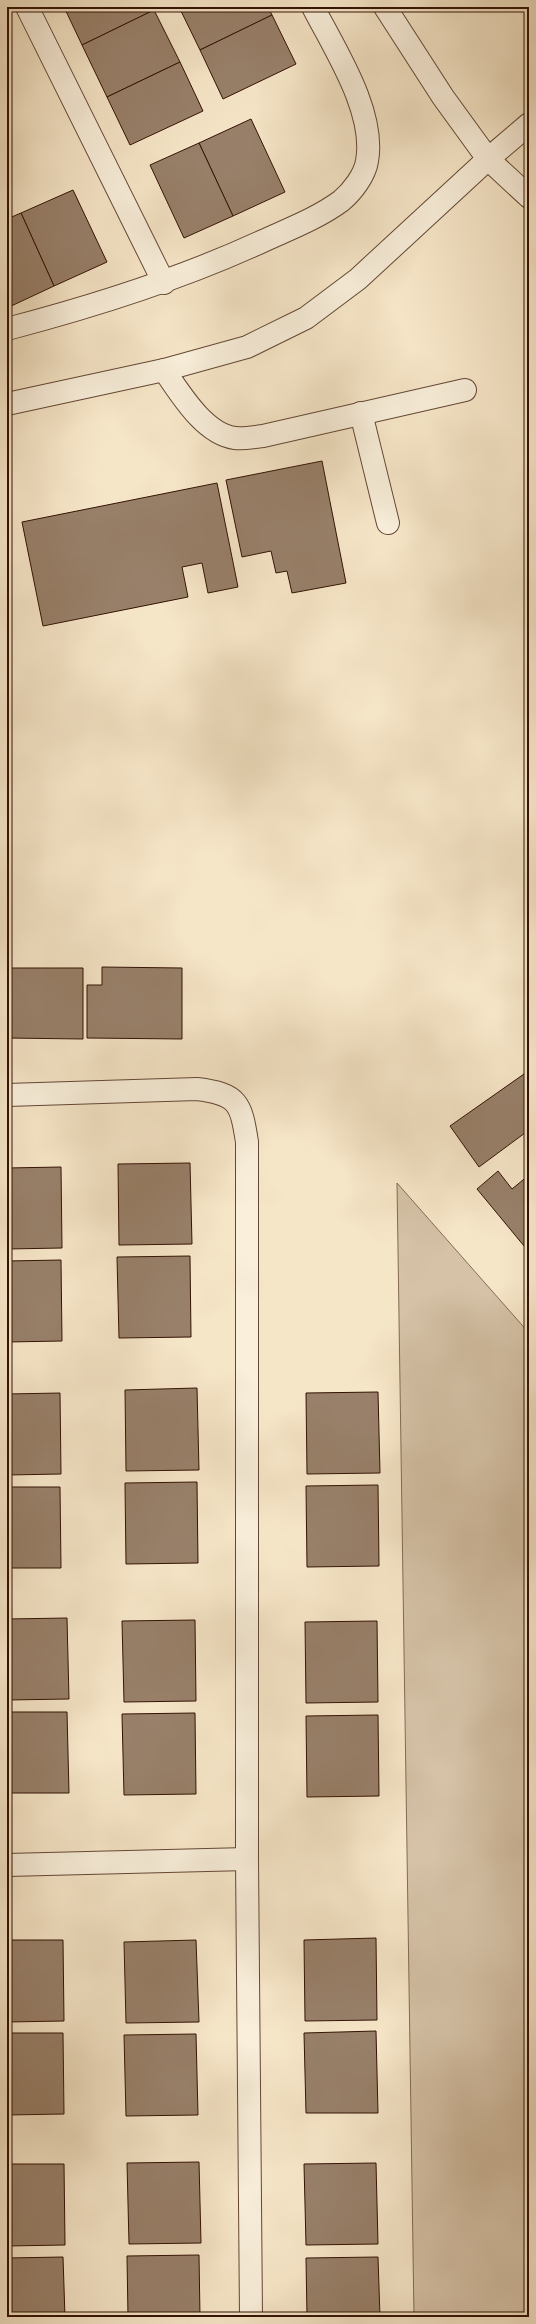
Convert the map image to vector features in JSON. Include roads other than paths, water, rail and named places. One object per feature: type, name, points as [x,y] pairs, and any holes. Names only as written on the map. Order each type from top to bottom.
[{"type":"street","points":[[27,7],[164,283]]},
{"type":"street","points":[[7,329],[164,283],[225,259],[316,215],[342,200],[358,181],[367,163],[369,142],[364,113],[314,7]]},
{"type":"street","points":[[385,7],[444,97],[488,159],[529,197]]},
{"type":"street","points":[[7,404],[164,370],[247,347],[306,318],[358,279],[488,159],[529,124]]},
{"type":"street","points":[[164,370],[200,417],[210,426],[233,438],[262,436],[465,390]]},
{"type":"street","points":[[361,413],[388,523]]},
{"type":"street","points":[[7,1095],[197,1089],[221,1092],[236,1101],[244,1119],[247,1142],[248,1859],[251,2317]]},
{"type":"street","points":[[7,1865],[248,1859]]}]
